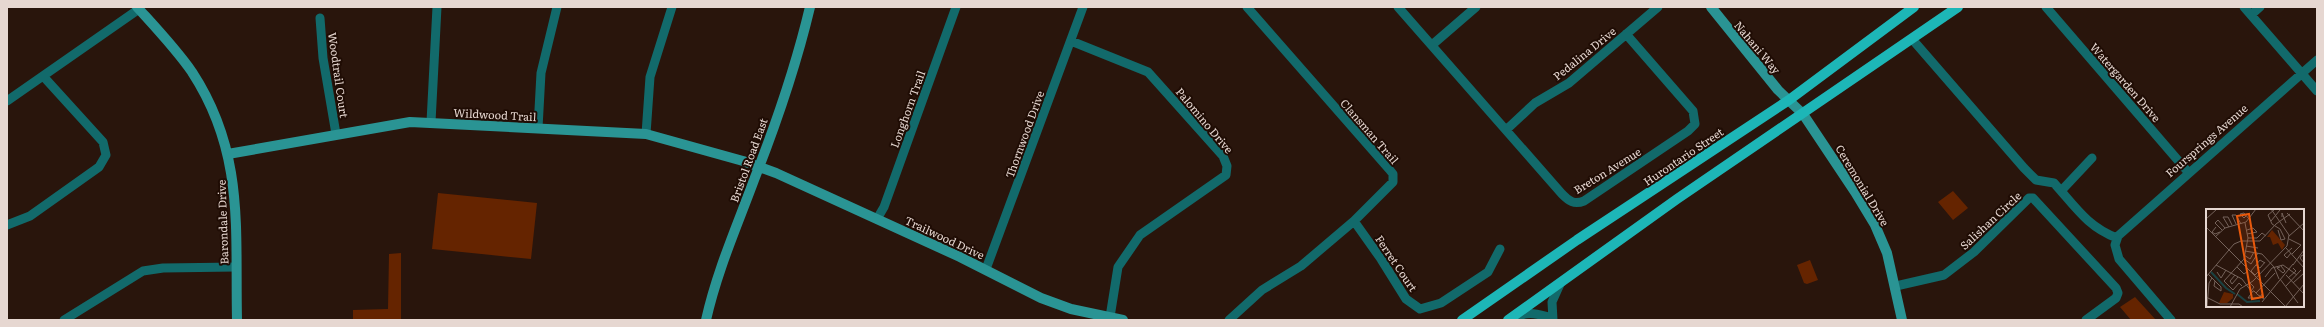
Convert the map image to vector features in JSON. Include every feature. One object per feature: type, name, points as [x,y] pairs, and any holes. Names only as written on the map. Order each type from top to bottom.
[{"type":"main road","name":"Hurontario Street","points":[[1462,320],[1577,240],[1789,100],[1914,7]]},
{"type":"main road","points":[[1508,320],[1677,199],[1958,7]]},
{"type":"street","points":[[431,122],[437,7]]},
{"type":"street","points":[[538,128],[541,73],[557,7]]},
{"type":"street","points":[[646,134],[650,77],[672,7]]},
{"type":"street","name":"Bristol Road East","points":[[706,320],[719,273],[759,167],[793,70],[810,7]]},
{"type":"street","name":"Longhorn Trail","points":[[878,219],[884,207],[956,7]]},
{"type":"street","name":"Thornwood Drive","points":[[986,269],[1084,7]]},
{"type":"street","name":"Clansman Trail","points":[[1229,320],[1262,290],[1301,266],[1354,221],[1393,182],[1393,174],[1247,7]]},
{"type":"street","name":"Breton Avenue","points":[[1398,7],[1567,199],[1576,203],[1584,201],[1691,129],[1695,120],[1693,111],[1626,34]]},
{"type":"street","points":[[1432,45],[1476,7]]},
{"type":"street","name":"Pedalina Drive","points":[[1506,130],[1535,103],[1569,83],[1658,7]]},
{"type":"street","name":"Nahani Way","points":[[1711,7],[1745,51],[1803,114]]},
{"type":"street","name":"Watergarden Drive","points":[[2046,7],[2188,172]]},
{"type":"street","points":[[2260,7],[2250,10],[2317,91]]},
{"type":"street","points":[[7,101],[138,8]]},
{"type":"street","name":"Barondale Drive","points":[[138,8],[192,72],[217,120],[228,154],[236,213],[237,320]]},
{"type":"street","name":"Woodtrail Court","points":[[320,18],[323,58],[336,134]]},
{"type":"street","points":[[1912,39],[2036,180],[2054,183],[2091,224],[2116,240],[2119,259],[2171,320]]},
{"type":"street","name":"Palomino Drive","points":[[1071,41],[1148,72],[1222,156],[1227,166],[1226,175],[1140,235],[1118,268],[1110,317]]},
{"type":"street","name":"Foursprings Avenue","points":[[2116,240],[2124,229],[2317,60]]},
{"type":"street","points":[[7,225],[30,216],[99,167],[106,155],[103,142],[43,76]]},
{"type":"street","name":"Ceremonial Drive","points":[[1803,114],[1875,225],[1887,253],[1896,286],[1902,320]]},
{"type":"street","name":"Wildwood Trail","points":[[228,154],[410,122],[431,122],[646,134],[759,167]]},
{"type":"street","points":[[2061,191],[2092,158]]},
{"type":"street","name":"Trailwood Drive","points":[[759,167],[878,219],[986,269],[1041,298],[1071,309],[1123,320]]},
{"type":"street","name":"Salishan Circle","points":[[1896,286],[1944,274],[1974,252],[2029,198],[2033,198],[2116,288],[2118,293],[2116,298],[2086,320]]},
{"type":"street","name":"Ferret Court","points":[[1354,221],[1381,259],[1406,299],[1420,309],[1441,302],[1488,272],[1500,249]]},
{"type":"street","points":[[64,320],[142,271],[163,268],[236,267]]},
{"type":"street","points":[[1508,320],[1523,313],[1535,314],[1553,319],[1555,293],[1562,281]]},
{"type":"shaded area","points":[[1953,191],[1968,208],[1953,220],[1938,202]]},
{"type":"shaded area","points":[[438,193],[537,203],[531,259],[432,249]]},
{"type":"shaded area","points":[[401,253],[401,320],[353,320],[353,310],[388,309],[389,254]]},
{"type":"shaded area","points":[[1810,260],[1818,280],[1807,284],[1804,283],[1797,265]]},
{"type":"shaded area","points":[[2135,297],[2156,320],[2131,320],[2120,307]]}]
